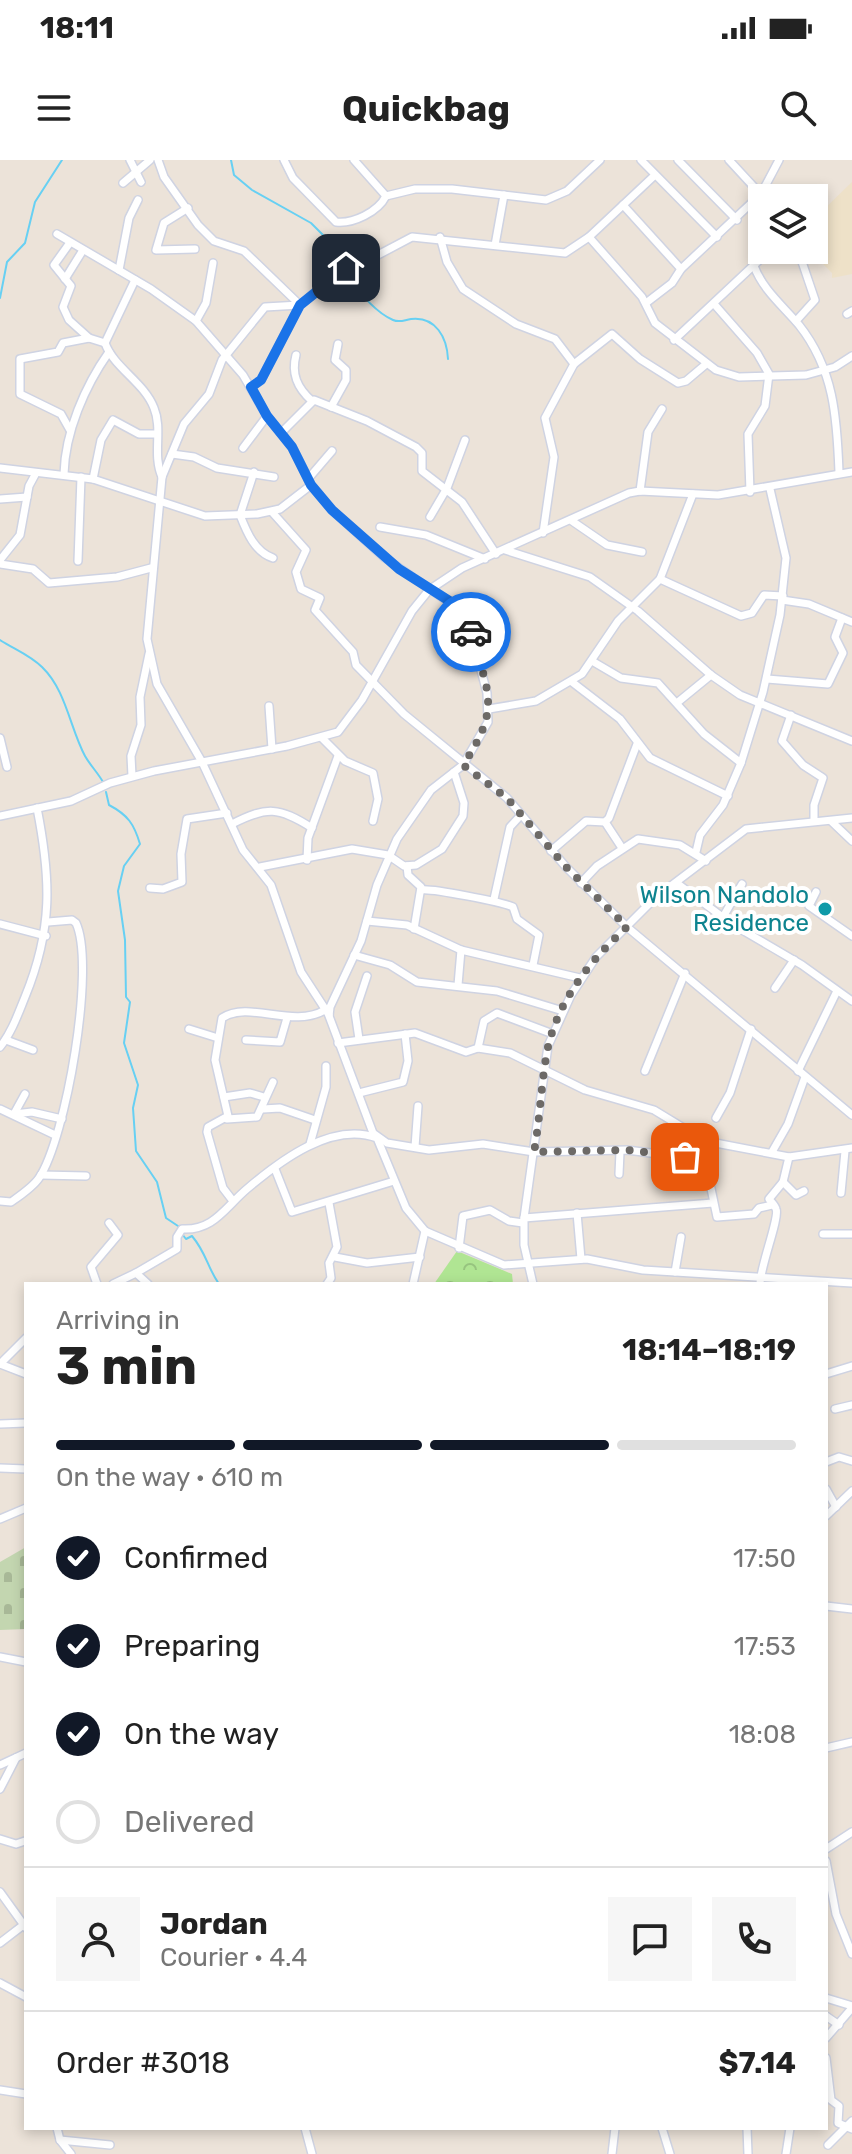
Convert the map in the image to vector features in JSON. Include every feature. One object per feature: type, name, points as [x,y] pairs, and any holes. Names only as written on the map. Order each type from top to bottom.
[{"type":"street","points":[[130,160],[141,182]]},
{"type":"street","points":[[123,183],[134,170],[150,160]]},
{"type":"street","points":[[158,160],[164,177],[214,241],[244,251],[300,305]]},
{"type":"street","points":[[284,160],[293,178],[336,222],[348,222],[372,210],[386,196],[420,189],[552,199],[596,162]]},
{"type":"street","points":[[354,160],[386,196]]},
{"type":"street","points":[[641,160],[717,237]]},
{"type":"street","points":[[678,160],[737,220]]},
{"type":"street","points":[[768,184],[779,160]]},
{"type":"street","points":[[731,161],[752,184]]},
{"type":"street","points":[[251,387],[261,380],[300,305],[341,270],[368,261],[412,237],[440,237],[557,254],[572,250],[655,175]]},
{"type":"street","points":[[495,245],[504,195]]},
{"type":"street","points":[[119,270],[129,218],[138,200]]},
{"type":"street","points":[[623,205],[681,269]]},
{"type":"street","points":[[188,208],[164,223],[156,250],[195,249]]},
{"type":"street","points":[[646,303],[672,283],[681,269],[748,210]]},
{"type":"street","points":[[57,234],[196,321],[251,387],[267,416],[282,432],[309,482],[368,543],[466,614],[489,709],[483,735],[463,765],[431,790],[388,855],[354,955],[339,981],[327,1013]]},
{"type":"street","points":[[440,237],[447,262],[463,289],[516,324],[555,339],[574,364]]},
{"type":"street","points":[[589,237],[646,303],[655,323],[705,365],[739,377],[806,375],[827,371],[852,356]]},
{"type":"street","points":[[69,244],[54,265],[71,286],[63,307],[65,314],[89,338],[105,343],[109,352],[152,403],[157,461],[162,477]]},
{"type":"street","points":[[65,279],[83,250]]},
{"type":"street","points":[[196,321],[206,303],[213,263]]},
{"type":"street","points":[[796,321],[815,300],[803,264]]},
{"type":"street","points":[[674,340],[754,266],[767,291],[796,321],[823,360],[837,419],[839,472]]},
{"type":"street","points":[[105,343],[135,280]]},
{"type":"street","points":[[132,776],[131,756],[141,725],[140,697],[149,652],[151,568],[162,477],[184,424],[209,394],[218,366],[260,310],[271,306],[300,305]]},
{"type":"street","points":[[715,305],[757,353],[769,374],[765,406],[748,434],[750,492]]},
{"type":"street","points":[[543,533],[554,457],[545,418],[574,364],[612,334],[640,359],[678,383],[686,381],[705,365]]},
{"type":"street","points":[[70,430],[61,414],[20,394],[20,359],[58,352],[63,343],[89,338]]},
{"type":"street","points":[[331,407],[346,380],[346,370],[335,360],[338,344]]},
{"type":"street","points":[[64,474],[70,430],[98,367],[109,352]]},
{"type":"street","points":[[296,355],[293,368],[299,387],[312,401],[420,449],[422,471],[462,502],[500,552],[590,577],[633,607],[711,675],[760,704],[852,741]]},
{"type":"street","points":[[282,432],[312,401]]},
{"type":"street","points":[[640,491],[648,432],[662,409]]},
{"type":"street","points":[[243,448],[267,416]]},
{"type":"street","points":[[93,479],[101,440],[113,420],[139,434],[157,434]]},
{"type":"street","points":[[430,517],[447,488],[465,440]]},
{"type":"street","points":[[0,468],[93,479],[196,515],[240,515],[272,512],[288,504],[332,451]]},
{"type":"street","points":[[172,454],[194,457],[217,468],[274,477]]},
{"type":"street","points":[[254,472],[240,515],[250,539],[265,555],[273,558]]},
{"type":"street","points":[[0,816],[80,798],[132,776],[322,738],[344,726],[412,611],[429,590],[485,559],[640,491],[693,494],[750,492],[839,472],[852,472]]},
{"type":"street","points":[[36,473],[27,497],[20,535],[0,562],[33,569],[49,583],[117,577],[151,568]]},
{"type":"street","points":[[78,561],[81,477]]},
{"type":"street","points":[[696,852],[704,829],[728,796],[767,679],[783,598],[785,555],[770,489]]},
{"type":"street","points":[[489,709],[526,704],[572,682],[592,661],[611,629],[660,579],[693,494]]},
{"type":"street","points":[[0,499],[27,497]]},
{"type":"street","points":[[272,512],[306,550],[296,572],[301,589],[320,598],[315,610],[353,652],[356,665],[408,718],[507,798],[551,851],[627,927],[852,1115]]},
{"type":"street","points":[[572,521],[607,545],[642,552]]},
{"type":"street","points":[[380,527],[426,535],[485,559]]},
{"type":"street","points":[[660,579],[741,616],[752,613],[764,595],[809,604],[852,622]]},
{"type":"street","points":[[842,618],[835,637],[843,653],[852,660]]},
{"type":"street","points":[[149,652],[157,684],[202,762],[243,850],[260,867],[283,911],[301,972],[327,1013],[410,1215],[425,1231],[504,1265],[581,1259],[675,1272],[821,1282]]},
{"type":"street","points":[[767,679],[825,687],[843,653]]},
{"type":"street","points":[[592,661],[621,678],[658,683],[704,734],[741,763]]},
{"type":"street","points":[[678,702],[711,675]]},
{"type":"street","points":[[572,682],[620,719],[637,744],[661,765],[728,796]]},
{"type":"street","points":[[269,706],[272,749]]},
{"type":"street","points":[[791,715],[782,741],[803,765],[823,778],[814,805],[814,821]]},
{"type":"street","points":[[0,738],[7,767]]},
{"type":"street","points":[[322,738],[338,756],[375,777],[378,799],[373,821]]},
{"type":"street","points":[[605,822],[637,744]]},
{"type":"street","points":[[307,860],[312,828],[338,756]]},
{"type":"street","points":[[260,867],[352,849],[388,855],[407,866],[416,865],[442,849],[460,821],[464,803],[454,772]]},
{"type":"street","points":[[33,1050],[3,1043],[38,965],[46,936],[47,870],[37,808]]},
{"type":"street","points":[[232,824],[256,813],[281,811],[312,828]]},
{"type":"street","points":[[150,888],[163,889],[182,882],[181,854],[187,819],[227,813]]},
{"type":"street","points":[[494,899],[510,827],[521,815]]},
{"type":"street","points":[[533,1282],[524,1221],[546,1073],[553,1034],[580,978],[596,957],[655,898],[678,884],[746,829],[852,818]]},
{"type":"street","points":[[551,851],[586,821],[605,822]]},
{"type":"street","points":[[831,821],[852,841]]},
{"type":"street","points":[[605,822],[622,848]]},
{"type":"street","points":[[581,883],[622,848],[640,839],[680,845],[696,852],[706,861]]},
{"type":"street","points":[[407,866],[407,874],[421,890],[476,900],[494,899],[513,907],[517,919],[539,935],[533,965]]},
{"type":"street","points":[[678,884],[852,1001]]},
{"type":"street","points":[[723,917],[742,884]]},
{"type":"street","points":[[414,929],[421,890]]},
{"type":"street","points":[[816,892],[809,906],[852,936]]},
{"type":"street","points":[[0,1201],[11,1202],[41,1175],[62,1119],[84,970],[76,923],[72,920],[48,922]]},
{"type":"street","points":[[367,921],[399,923],[461,950],[580,978]]},
{"type":"street","points":[[0,924],[14,925],[46,936]]},
{"type":"street","points":[[458,985],[461,950]]},
{"type":"street","points":[[354,955],[390,965],[417,982],[458,985],[515,995],[563,1011]]},
{"type":"street","points":[[775,988],[794,960]]},
{"type":"street","points":[[645,1071],[685,973]]},
{"type":"street","points":[[359,1039],[355,1012],[367,976]]},
{"type":"street","points":[[798,1071],[836,993]]},
{"type":"street","points":[[227,1119],[215,1060],[225,1015],[249,1012],[287,1018],[327,1013]]},
{"type":"street","points":[[478,1048],[484,1021],[497,1013],[553,1034]]},
{"type":"street","points":[[246,1040],[280,1042],[287,1018]]},
{"type":"street","points":[[189,1029],[218,1038]]},
{"type":"street","points":[[716,1118],[730,1093],[751,1029]]},
{"type":"street","points":[[359,1093],[403,1082],[408,1061],[405,1034]]},
{"type":"street","points":[[338,1043],[421,1034],[466,1052],[478,1048],[510,1053],[585,1090],[654,1110],[705,1141],[789,1157],[848,1150],[841,1193]]},
{"type":"street","points":[[310,1144],[326,1087],[326,1066]]},
{"type":"street","points":[[772,1152],[788,1124],[805,1077]]},
{"type":"street","points":[[233,1201],[223,1188],[208,1127],[227,1119],[254,1119],[263,1109],[264,1097],[273,1082]]},
{"type":"street","points":[[224,1097],[250,1093],[264,1097]]},
{"type":"street","points":[[14,1114],[25,1094]]},
{"type":"street","points":[[415,1147],[418,1106]]},
{"type":"street","points":[[263,1109],[280,1108],[315,1120]]},
{"type":"street","points":[[0,1109],[55,1135]]},
{"type":"street","points":[[14,1114],[32,1112],[62,1119]]},
{"type":"street","points":[[117,1282],[177,1249],[177,1237],[182,1229],[199,1229],[211,1224],[233,1201],[310,1144],[353,1135],[429,1150],[483,1144],[534,1152],[620,1152],[705,1160],[710,1172],[717,1217],[754,1214],[759,1208],[772,1205]]},
{"type":"street","points":[[619,1174],[620,1152]]},
{"type":"street","points":[[760,1280],[769,1236],[776,1224],[776,1208],[772,1205],[771,1195],[783,1182],[789,1157]]},
{"type":"street","points":[[275,1169],[292,1212],[394,1181]]},
{"type":"street","points":[[41,1175],[86,1176]]},
{"type":"street","points":[[783,1182],[796,1195],[804,1191]]},
{"type":"street","points":[[329,1203],[335,1257]]},
{"type":"street","points":[[459,1248],[463,1216],[490,1210],[514,1223],[577,1213],[713,1203]]},
{"type":"street","points":[[577,1213],[581,1259]]},
{"type":"street","points":[[96,1282],[91,1271],[93,1263],[118,1235],[109,1223]]},
{"type":"street","points":[[414,1282],[425,1231]]},
{"type":"street","points":[[823,1234],[852,1234]]},
{"type":"street","points":[[675,1272],[681,1237]]},
{"type":"street","points":[[335,1257],[367,1263],[420,1257]]},
{"type":"street","points":[[328,1282],[331,1278],[329,1263],[335,1257]]},
{"type":"street","points":[[136,1273],[146,1282]]},
{"type":"street","points":[[828,1282],[852,1283]]},
{"type":"street","points":[[24,1340],[0,1364],[24,1373]]},
{"type":"street","points":[[828,1373],[852,1366]]},
{"type":"street","points":[[835,1409],[852,1405]]},
{"type":"street","points":[[0,1424],[24,1423]]},
{"type":"street","points":[[828,1461],[839,1457],[852,1461]]},
{"type":"street","points":[[0,1468],[24,1469]]},
{"type":"street","points":[[828,1514],[852,1491]]},
{"type":"street","points":[[828,1493],[836,1507]]},
{"type":"street","points":[[0,1519],[24,1509]]},
{"type":"street","points":[[828,1606],[852,1609]]},
{"type":"street","points":[[0,1657],[24,1662]]},
{"type":"street","points":[[828,1748],[852,1742]]},
{"type":"street","points":[[0,1765],[24,1754]]},
{"type":"street","points":[[0,1789],[16,1758]]},
{"type":"street","points":[[828,1848],[852,1832]]},
{"type":"street","points":[[0,1839],[16,1844],[24,1841]]},
{"type":"street","points":[[828,1872],[836,1914],[852,1954]]},
{"type":"street","points":[[0,1892],[24,1925]]},
{"type":"street","points":[[0,1943],[24,1927]]},
{"type":"street","points":[[0,1983],[24,1996]]},
{"type":"street","points":[[828,1999],[852,2007],[828,2036]]},
{"type":"street","points":[[828,2017],[839,2025]]},
{"type":"street","points":[[0,2090],[24,2094]]},
{"type":"street","points":[[828,2102],[839,2106],[838,2123],[852,2129]]},
{"type":"street","points":[[828,2145],[842,2127],[852,2121]]},
{"type":"street","points":[[58,2130],[60,2140],[71,2154]]},
{"type":"street","points":[[306,2130],[312,2154]]},
{"type":"street","points":[[612,2154],[615,2130]]},
{"type":"street","points":[[663,2130],[670,2154]]},
{"type":"street","points":[[747,2130],[748,2154]]},
{"type":"street","points":[[786,2154],[790,2130]]},
{"type":"street","points":[[60,2140],[110,2145]]},
{"type":"shaded area","points":[[852,182],[852,274],[832,278],[832,273],[823,264],[828,264],[828,205]]},
{"type":"green space","points":[[457,1251],[512,1274],[513,1282],[435,1282]]},
{"type":"green space","points":[[24,1548],[24,1629],[0,1630],[0,1562]]},
{"type":"waterway","points":[[0,298],[7,262],[25,243],[35,202],[62,160]]},
{"type":"waterway","points":[[231,160],[234,175],[252,190],[311,223],[352,264]]},
{"type":"waterway","points":[[354,270],[352,281],[381,313],[395,321],[420,319],[433,325],[442,336],[448,359]]},
{"type":"waterway","points":[[0,640],[32,659],[50,676],[85,756],[103,782]]},
{"type":"waterway","points":[[106,792],[109,805],[129,821],[140,844],[124,866],[118,891],[125,940],[126,997],[130,1002],[124,1043],[138,1085],[133,1108],[136,1151],[157,1182],[166,1218],[178,1226]]},
{"type":"waterway","points":[[182,1234],[186,1239],[192,1236],[218,1282]]},
{"type":"way so far","points":[[471,632],[489,709],[483,735],[463,765],[507,798],[551,851],[627,927],[587,968],[553,1034],[546,1054],[545,1085],[534,1152],[627,1150],[685,1157]]},
{"type":"place","name":"Wilson Nandolo Residence","points":[[825,909]]},
{"type":"route","points":[[346,268],[300,305],[261,380],[251,387],[267,416],[292,447],[311,485],[332,510],[399,569],[462,609],[471,632]]}]
